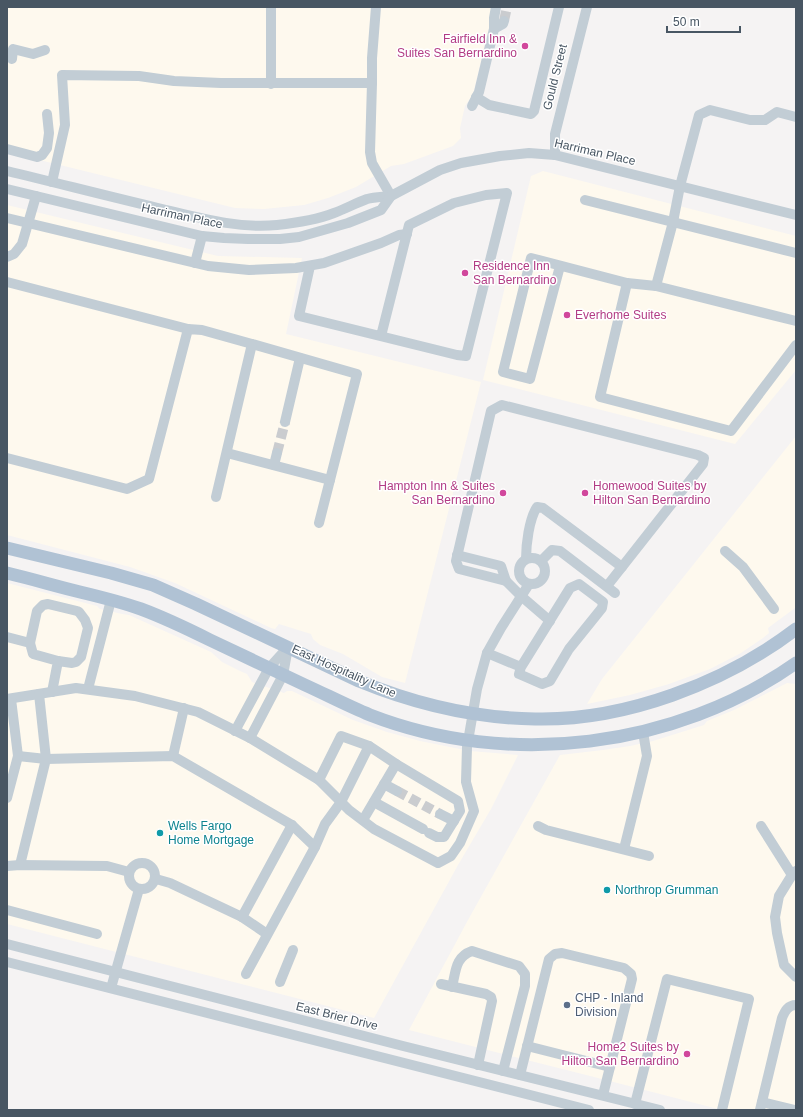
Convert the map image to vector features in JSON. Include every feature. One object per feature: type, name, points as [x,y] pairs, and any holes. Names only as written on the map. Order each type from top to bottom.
[{"type":"main road","name":"East Hospitality Lane","points":[[7,548],[111,573],[153,585],[359,681],[411,700],[473,714],[535,719],[571,718],[633,707],[658,700],[734,669],[794,634]]},
{"type":"main road","points":[[7,573],[141,609],[165,618],[283,675],[371,715],[400,725],[435,734],[468,740],[534,745],[575,743],[642,732],[718,706],[747,692],[796,663]]},
{"type":"street","points":[[271,7],[271,84]]},
{"type":"street","points":[[376,7],[372,58],[370,152],[372,163],[391,196]]},
{"type":"street","points":[[496,7],[494,29],[479,92],[474,102],[531,114],[534,111],[559,7]]},
{"type":"street","name":"Gould Street","points":[[555,155],[555,134],[587,7]]},
{"type":"street","points":[[494,29],[503,24],[504,21]]},
{"type":"street","points":[[11,52],[33,54],[45,50]]},
{"type":"street","points":[[52,182],[65,125],[62,75],[139,76],[174,81],[217,83],[372,84]]},
{"type":"street","points":[[656,286],[673,222],[680,186],[700,115],[710,110],[750,120],[765,120],[777,112],[796,117]]},
{"type":"street","points":[[7,149],[37,157],[42,156],[47,148],[49,133],[47,114]]},
{"type":"street","name":"Harriman Place","points":[[7,171],[89,192],[215,221],[238,225],[257,226],[278,225],[304,221],[333,214],[369,198],[391,196],[440,170],[461,163],[500,156],[529,153],[555,155],[796,215]]},
{"type":"street","name":"Harriman Place","points":[[7,189],[202,236],[248,239],[280,239],[299,237],[348,223],[381,210],[391,196]]},
{"type":"street","points":[[310,266],[299,316],[381,336],[466,356],[507,193],[486,195],[454,203],[409,225],[381,336]]},
{"type":"street","points":[[7,257],[14,254],[22,244],[36,196]]},
{"type":"street","points":[[585,200],[796,253]]},
{"type":"street","points":[[7,218],[195,263],[216,267],[249,270],[296,268],[324,263],[381,244],[399,235],[407,234]]},
{"type":"street","points":[[195,263],[202,236]]},
{"type":"street","points":[[560,266],[530,379],[503,372],[531,258],[628,283],[656,286],[796,321]]},
{"type":"street","points":[[7,282],[188,329],[202,330],[357,374],[319,523]]},
{"type":"street","points":[[628,283],[600,397],[731,431],[796,345]]},
{"type":"street","points":[[7,458],[127,489],[149,479],[188,329]]},
{"type":"street","points":[[216,497],[252,344]]},
{"type":"street","points":[[285,422],[300,358]]},
{"type":"street","points":[[550,621],[506,581],[459,569],[456,561],[491,412],[502,405],[698,455],[704,458],[703,464],[607,586]]},
{"type":"street","points":[[227,453],[330,480]]},
{"type":"street","points":[[274,465],[277,453]]},
{"type":"street","points":[[526,559],[526,547],[533,513],[537,507],[543,508],[622,567]]},
{"type":"street","points":[[540,561],[552,550],[560,551],[615,593]]},
{"type":"street","points":[[725,551],[743,567],[774,609]]},
{"type":"street","points":[[531,558],[536,558],[540,561],[544,564],[545,569],[543,579],[539,583],[534,584],[524,582],[520,578],[519,572],[519,567],[522,563],[526,559],[531,558]]},
{"type":"street","points":[[7,798],[18,756],[9,699],[76,688],[135,696],[198,712],[250,738],[319,780],[349,810],[374,828],[438,863],[451,856],[460,843],[474,811],[466,782],[468,740],[477,689],[487,653],[529,584]]},
{"type":"street","points":[[579,584],[603,602],[602,608],[569,649],[550,681],[542,684],[519,674],[521,667],[570,588],[579,584]]},
{"type":"street","points":[[88,690],[111,600]]},
{"type":"street","points":[[48,604],[79,612],[85,620],[88,628],[81,657],[76,662],[72,663],[58,661],[33,654],[30,643],[37,612],[43,605],[48,604]]},
{"type":"street","points":[[7,637],[30,643]]},
{"type":"street","points":[[235,731],[269,668],[288,647]]},
{"type":"street","points":[[250,738],[283,675],[288,647]]},
{"type":"street","points":[[487,653],[521,667]]},
{"type":"street","points":[[52,692],[58,661]]},
{"type":"street","points":[[20,865],[46,759],[39,694]]},
{"type":"street","points":[[172,756],[184,708]]},
{"type":"street","points":[[624,849],[648,756],[642,732]]},
{"type":"street","points":[[319,780],[341,736],[369,746],[458,801],[460,811],[444,837],[437,837],[374,802]]},
{"type":"street","points":[[246,974],[315,847],[325,824],[341,802],[369,746]]},
{"type":"street","points":[[18,756],[46,759],[172,756],[292,825],[315,847]]},
{"type":"street","points":[[363,820],[396,764]]},
{"type":"street","points":[[384,784],[397,791]]},
{"type":"street","points":[[440,814],[454,821]]},
{"type":"street","points":[[242,917],[292,825]]},
{"type":"street","points":[[538,826],[546,830],[649,856]]},
{"type":"street","points":[[761,826],[794,873],[779,896],[775,917],[784,965],[796,977]]},
{"type":"street","points":[[141,862],[146,863],[151,865],[154,869],[156,879],[149,888],[139,889],[130,882],[129,872],[136,864],[141,862]]},
{"type":"street","points":[[7,866],[107,866],[129,872]]},
{"type":"street","points":[[156,879],[170,883],[242,917],[267,934]]},
{"type":"street","points":[[110,988],[139,889]]},
{"type":"street","points":[[7,910],[97,934]]},
{"type":"street","name":"East Brier Drive","points":[[7,944],[478,1065],[660,1110]]},
{"type":"street","points":[[280,982],[293,950]]},
{"type":"street","points":[[452,987],[459,959],[472,951],[519,966],[525,974],[526,986],[503,1071]]},
{"type":"street","points":[[520,1075],[549,959],[555,954],[562,953],[624,968],[632,974],[632,979],[603,1096]]},
{"type":"street","points":[[7,962],[589,1110]]},
{"type":"street","points":[[635,1104],[667,979],[750,1000],[722,1110]]},
{"type":"street","points":[[442,984],[486,994],[491,997],[492,1001],[478,1065]]},
{"type":"street","points":[[795,1110],[761,1106],[782,1018],[785,1010],[790,1006],[796,1005]]},
{"type":"street","points":[[363,1052],[368,1037]]},
{"type":"street","points":[[527,1044],[610,1067]]},
{"type":"shaded area","points":[[7,7],[494,7],[473,94],[465,106],[460,128],[461,138],[453,146],[404,164],[391,166],[356,187],[328,198],[304,205],[264,209],[235,208],[7,152]]},
{"type":"shaded area","points":[[543,171],[796,236],[796,370],[735,444],[483,380],[531,176]]},
{"type":"shaded area","points":[[7,205],[218,256],[302,258],[286,334],[481,382],[405,683],[382,677],[343,654],[320,645],[313,639],[311,634],[279,624],[275,629],[271,628],[175,583],[130,567],[7,535]]},
{"type":"shaded area","points":[[796,436],[796,608],[768,628],[769,633],[763,638],[741,653],[710,669],[669,684],[630,695],[587,704],[602,679]]},
{"type":"shaded area","points":[[7,583],[97,606],[100,609],[129,615],[211,652],[222,662],[247,674],[252,682],[284,693],[287,691],[292,691],[353,720],[387,732],[420,741],[470,751],[518,755],[491,809],[458,865],[374,1018],[7,924]]},
{"type":"shaded area","points":[[787,683],[796,684],[796,1110],[722,1110],[409,1030],[468,920],[560,755],[630,746],[653,741],[704,725],[707,721],[734,710]]},
{"type":"tunnel","points":[[504,21],[507,7]]},
{"type":"tunnel","points":[[277,453],[285,422]]},
{"type":"tunnel","points":[[397,791],[440,814]]},
{"type":"place","name":"Fairfield Inn & Suites San Bernardino","points":[[525,46]]},
{"type":"place","name":"Residence Inn San Bernardino","points":[[465,273]]},
{"type":"place","name":"Everhome Suites","points":[[567,315]]},
{"type":"place","name":"Hampton Inn & Suites San Bernardino","points":[[503,493]]},
{"type":"place","name":"Homewood Suites by Hilton San Bernardino","points":[[585,493]]},
{"type":"place","name":"Wells Fargo Home Mortgage","points":[[160,833]]},
{"type":"place","name":"Northrop Grumman","points":[[607,890]]},
{"type":"place","name":"CHP - Inland Division","points":[[567,1005]]},
{"type":"place","name":"Home2 Suites by Hilton San Bernardino","points":[[687,1054]]}]
